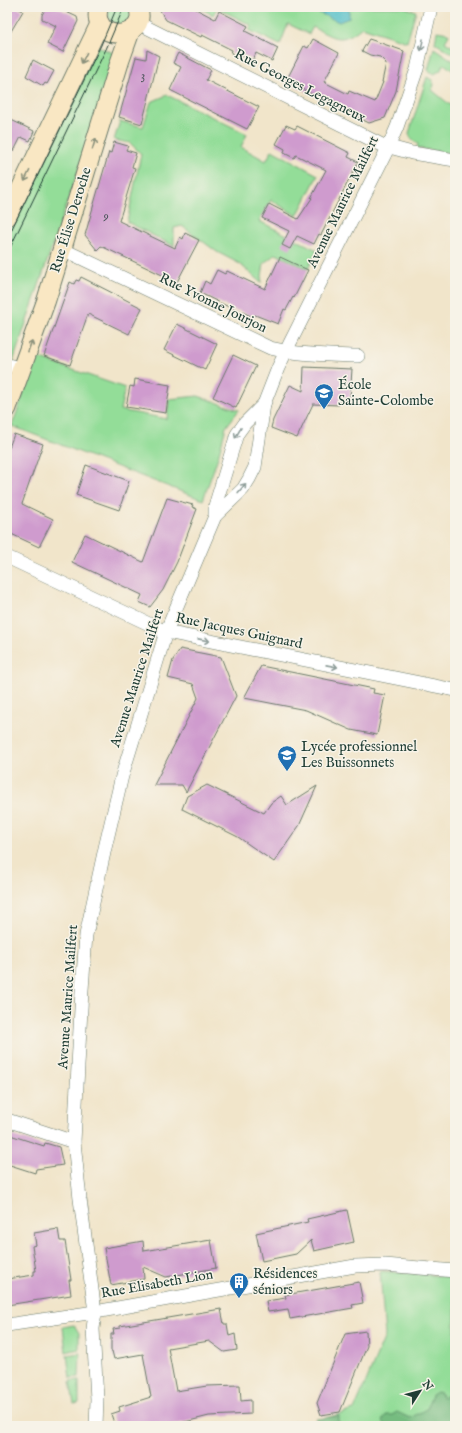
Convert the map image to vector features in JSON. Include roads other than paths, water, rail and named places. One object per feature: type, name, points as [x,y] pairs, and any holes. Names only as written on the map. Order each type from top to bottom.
[{"type":"main road","points":[[100,15],[107,31],[118,35],[125,33],[136,20]]},
{"type":"main road","points":[[7,217],[100,15]]},
{"type":"main road","name":"Rue Élise Deroche","points":[[7,409],[15,367],[46,301],[120,61],[136,20]]},
{"type":"street","name":"Avenue Maurice Mailfert","points":[[215,516],[243,490],[255,467],[264,404],[286,352],[397,127],[417,69],[431,7]]},
{"type":"street","name":"Rue Georges Legagneux","points":[[136,20],[281,95],[388,147],[412,154],[455,160]]},
{"type":"street","name":"Rue Yvonne Jourjon","points":[[62,249],[270,348],[308,355],[358,356]]},
{"type":"street","name":"Avenue Maurice Mailfert","points":[[96,1426],[97,1399],[93,1329],[95,1312],[74,1142],[86,935],[122,776],[166,632],[215,516],[215,506],[237,434],[264,404]]},
{"type":"street","name":"Rue Jacques Guignard","points":[[7,557],[166,632],[455,690]]},
{"type":"street","points":[[7,1120],[74,1142]]},
{"type":"street","name":"Rue Elisabeth Lion","points":[[7,1325],[95,1312],[355,1266],[385,1265],[455,1270]]},
{"type":"water","points":[[309,7],[348,7],[349,18],[339,22]]},
{"type":"tram line","points":[[7,239],[101,45],[117,7]]},
{"type":"tram line","points":[[7,254],[107,47],[124,7]]},
{"type":"place","name":"École Sainte-Colombe","points":[[324,410]]},
{"type":"place","name":"Lycée professionnel Les Buissonnets","points":[[287,772]]},
{"type":"place","name":"Résidences séniors","points":[[239,1299]]}]
